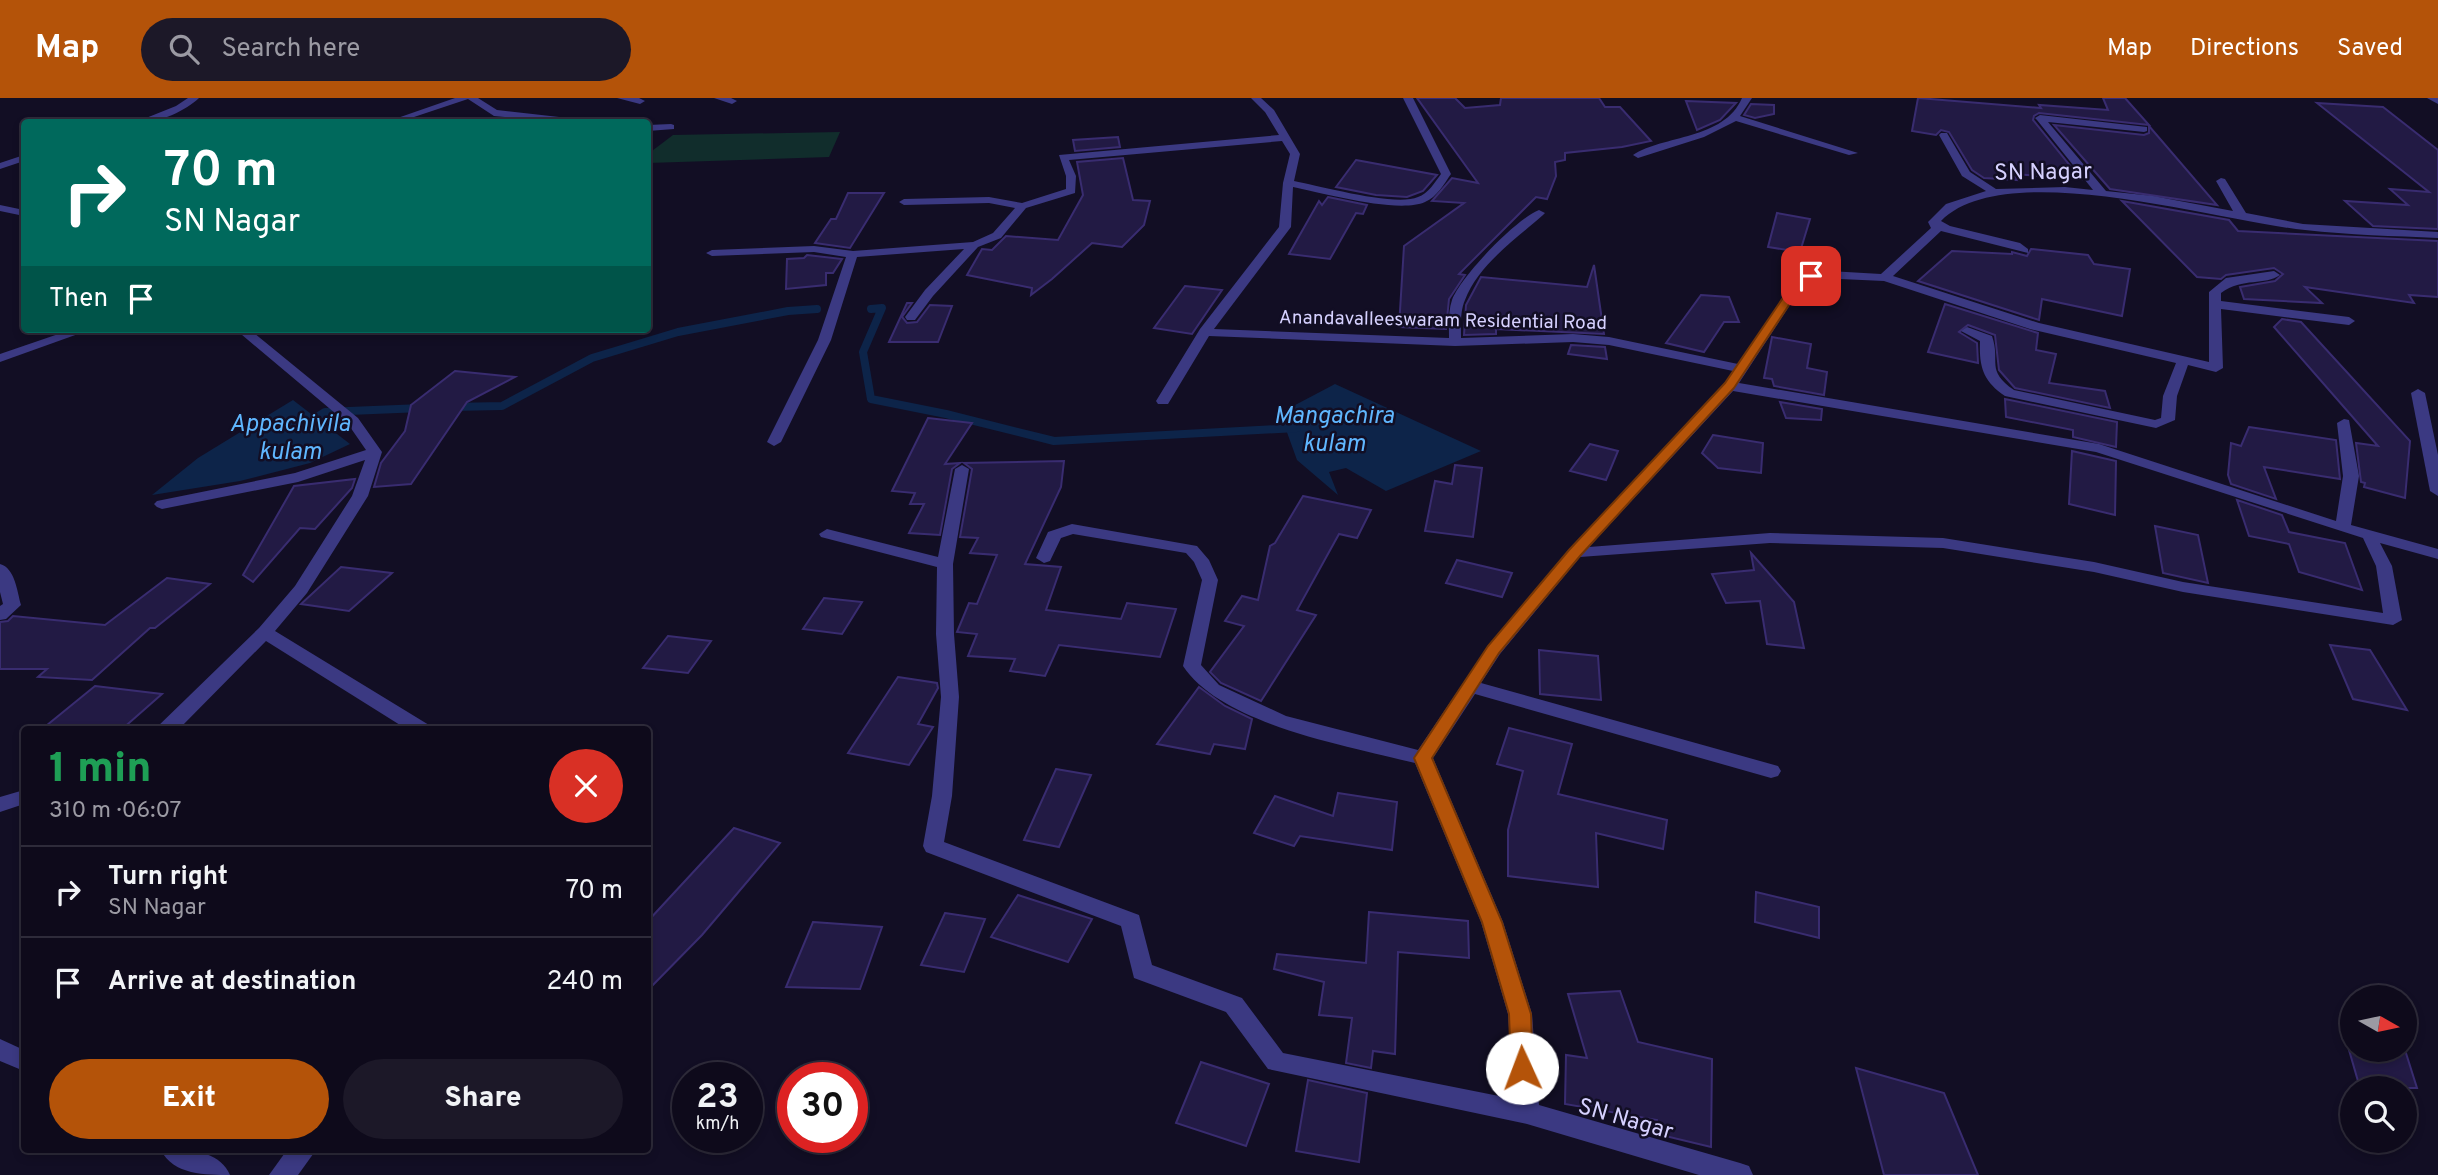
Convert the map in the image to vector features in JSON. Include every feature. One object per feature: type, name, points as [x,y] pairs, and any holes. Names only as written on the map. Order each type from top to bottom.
[{"type":"street","points":[[149,119],[179,108],[194,98]]},
{"type":"street","points":[[400,119],[464,98]]},
{"type":"street","points":[[472,98],[494,113],[550,119]]},
{"type":"street","points":[[622,98],[640,101]]},
{"type":"street","points":[[719,98],[732,101]]},
{"type":"street","points":[[1163,401],[1205,332],[1285,227],[1288,183],[1294,154],[1275,119],[1256,98]]},
{"type":"street","points":[[1288,183],[1366,197],[1422,201],[1446,174],[1408,98]]},
{"type":"street","points":[[1638,155],[1697,137],[1742,111],[1747,98]]},
{"type":"street","points":[[2432,98],[2438,101]]},
{"type":"street","points":[[1734,117],[1853,153]]},
{"type":"street","points":[[2101,192],[2040,118],[2144,129]]},
{"type":"street","points":[[651,128],[671,127]]},
{"type":"street","points":[[1944,135],[1966,174],[1994,192]]},
{"type":"street","points":[[904,202],[989,200],[1022,206],[1071,191],[1071,176],[1063,157],[1283,138]]},
{"type":"street","points":[[0,166],[21,159]]},
{"type":"street","points":[[2221,181],[2242,216]]},
{"type":"street","name":"SN Nagar","points":[[1885,277],[1937,229],[1934,222],[1950,206],[1994,192],[2101,192],[2303,227],[2438,235]]},
{"type":"street","points":[[712,253],[814,249],[853,254],[974,245],[990,241],[1002,234],[1022,206]]},
{"type":"street","points":[[0,208],[21,212]]},
{"type":"street","points":[[1455,342],[1458,300],[1468,284],[1510,238],[1539,213]]},
{"type":"street","points":[[1934,222],[1946,229],[2016,245],[2024,251]]},
{"type":"street","points":[[911,317],[929,293],[974,245]]},
{"type":"street","points":[[774,442],[802,390],[838,306],[847,263],[853,254]]},
{"type":"street","points":[[1423,758],[1494,650],[1575,553],[1730,386],[1782,305],[1804,278],[1818,275],[1885,277],[2035,326],[2216,368],[2215,292],[2230,281],[2274,275]]},
{"type":"street","points":[[2214,304],[2349,321]]},
{"type":"street","points":[[1967,331],[1987,339],[1986,372],[1994,383],[2010,393],[2156,424],[2168,420],[2171,396],[2183,361]]},
{"type":"street","name":"Anandavalleeswaram Residential Road","points":[[1205,332],[1455,342],[1573,338],[1609,341],[1743,369]]},
{"type":"street","points":[[0,358],[74,333]]},
{"type":"street","points":[[246,333],[354,421],[375,452]]},
{"type":"street","points":[[1730,386],[2099,448],[2343,528],[2438,554]]},
{"type":"street","points":[[2418,393],[2438,491]]},
{"type":"street","points":[[2343,528],[2351,476],[2344,423]]},
{"type":"street","points":[[162,504],[298,477],[375,452]]},
{"type":"street","points":[[170,726],[265,632],[301,589],[360,496],[375,452]]},
{"type":"street","points":[[827,534],[944,564],[962,468]]},
{"type":"street","points":[[1044,558],[1054,535],[1072,529],[1191,550],[1201,560],[1210,580],[1192,653],[1192,666],[1213,688],[1280,721],[1423,758]]},
{"type":"street","points":[[1575,553],[1770,538],[1943,543],[2094,567],[2183,587],[2393,620],[2384,566],[2371,542],[2371,536]]},
{"type":"street","name":"SN Nagar","points":[[944,564],[945,634],[950,698],[942,796],[933,846],[1131,921],[1142,971],[1234,1005],[1276,1062],[1527,1114],[1740,1175]]},
{"type":"street","points":[[0,569],[12,605],[0,615]]},
{"type":"street","points":[[265,632],[416,726]]},
{"type":"street","points":[[1470,686],[1771,771]]},
{"type":"street","points":[[1423,758],[1492,922],[1520,1014],[1527,1114]]},
{"type":"street","points":[[0,804],[21,798]]},
{"type":"street","points":[[0,1049],[21,1060]]},
{"type":"street","points":[[179,1153],[217,1175]]},
{"type":"street","points":[[282,1175],[300,1153]]},
{"type":"green space","points":[[840,132],[829,157],[651,163],[651,152],[673,135]]},
{"type":"water","name":"Mangachira kulam","points":[[1335,384],[1481,451],[1386,491],[1346,468],[1329,472],[1338,495],[1297,460],[1280,413]]},
{"type":"water","name":"Appachivila kulam","points":[[293,400],[350,444],[310,463],[240,481],[152,495],[198,458]]},
{"type":"building","points":[[1417,98],[1455,98],[1465,108],[1500,105],[1501,98],[1599,98],[1605,107],[1620,107],[1651,141],[1565,153],[1565,160],[1555,162],[1556,176],[1547,199],[1536,197],[1459,274],[1465,275],[1449,299],[1446,329],[1399,327],[1404,246],[1464,203],[1432,201],[1452,178],[1478,183]]},
{"type":"building","points":[[1918,98],[2041,108],[2039,105],[2108,110],[2103,98],[2125,98],[2149,125],[2039,113],[2033,120],[2081,179],[2013,174],[2018,180],[1984,178],[1972,170],[1949,132],[1941,130],[1936,135],[1912,131]]},
{"type":"building","points":[[1686,101],[1736,103],[1720,120],[1697,130]]},
{"type":"building","points":[[2317,103],[2383,107],[2438,150],[2438,229],[2373,226],[2345,201],[2408,205],[2390,189],[2429,192]]},
{"type":"building","points":[[1751,104],[1774,105],[1774,114],[1755,118],[1744,115]]},
{"type":"building","points":[[2054,125],[2144,135],[2149,133],[2149,126],[2217,205],[2110,189]]},
{"type":"building","points":[[1118,137],[1120,147],[1075,151],[1073,140]]},
{"type":"building","points":[[1123,158],[1133,200],[1150,201],[1144,225],[1122,247],[1092,243],[1031,295],[1032,288],[967,275],[982,249],[992,250],[1006,236],[1058,240],[1083,195],[1077,162]]},
{"type":"building","points":[[1356,160],[1437,175],[1423,191],[1407,197],[1376,195],[1336,187]]},
{"type":"building","points":[[848,193],[884,193],[850,248],[815,243],[831,219],[836,219]]},
{"type":"building","points":[[1328,197],[1367,205],[1363,214],[1356,213],[1330,259],[1289,254],[1319,201],[1322,205]]},
{"type":"building","points":[[2122,201],[2229,220],[2238,231],[2438,241],[2438,297],[2409,295],[2414,303],[2305,287],[2322,303],[2244,299],[2240,287],[2275,281],[2283,274],[2274,268],[2226,275],[2221,279],[2197,277]]},
{"type":"building","points":[[1777,213],[1810,219],[1800,252],[1768,247]]},
{"type":"building","points":[[2031,249],[2088,255],[2094,264],[2130,269],[2122,316],[2042,299],[2039,320],[1918,281],[1952,251],[2012,252],[2027,256]]},
{"type":"building","points":[[807,255],[842,259],[833,273],[826,273],[826,285],[786,289],[787,259],[804,258]]},
{"type":"building","points":[[1594,265],[1604,334],[1496,329],[1496,334],[1464,335],[1466,305],[1481,277],[1587,287]]},
{"type":"building","points":[[1185,286],[1222,290],[1192,334],[1154,328]]},
{"type":"building","points":[[1701,295],[1729,297],[1739,322],[1724,322],[1704,352],[1666,343]]},
{"type":"building","points":[[907,303],[912,303],[902,317],[907,323],[917,322],[930,305],[952,306],[938,342],[889,342]]},
{"type":"building","points":[[1945,304],[2038,333],[2036,350],[2056,354],[2049,383],[2105,391],[2110,408],[2015,388],[1999,370],[1995,335],[1968,325],[1959,332],[1977,343],[1978,363],[1928,352]]},
{"type":"building","points":[[2282,319],[2301,322],[2410,441],[2405,498],[2364,487],[2356,443],[2378,446],[2274,327]]},
{"type":"building","points":[[1772,337],[1811,344],[1807,368],[1827,372],[1824,395],[1774,386],[1772,379],[1764,378]]},
{"type":"building","points":[[1571,345],[1605,347],[1607,359],[1568,354]]},
{"type":"building","points":[[455,371],[515,377],[467,402],[411,484],[374,487],[381,463],[405,431],[411,405]]},
{"type":"building","points":[[2005,399],[2117,422],[2116,447],[2073,437],[2073,430],[2006,417]]},
{"type":"building","points":[[1780,402],[1822,409],[1821,420],[1786,418]]},
{"type":"building","points":[[928,418],[972,423],[945,464],[960,463],[952,469],[940,535],[909,533],[924,504],[910,504],[915,493],[892,491]]},
{"type":"building","points":[[2249,427],[2336,440],[2340,479],[2264,467],[2276,499],[2231,484],[2228,475],[2231,443],[2241,446]]},
{"type":"building","points":[[1713,435],[1763,443],[1761,473],[1718,468],[1702,453]]},
{"type":"building","points":[[1590,444],[1618,451],[1606,480],[1570,471]]},
{"type":"building","points":[[2072,451],[2116,461],[2115,515],[2069,504]]},
{"type":"building","points":[[1064,461],[1061,487],[1025,564],[1061,567],[1046,610],[1121,619],[1127,603],[1176,609],[1160,657],[1059,645],[1045,676],[1010,671],[1015,659],[968,656],[977,634],[957,632],[969,603],[977,604],[997,555],[970,553],[978,538],[960,537],[972,469],[964,463]]},
{"type":"building","points":[[1455,465],[1482,468],[1473,537],[1425,531],[1435,481],[1452,484]]},
{"type":"building","points":[[355,479],[352,488],[315,529],[300,528],[253,582],[243,575],[294,486]]},
{"type":"building","points":[[1303,496],[1371,510],[1357,538],[1339,534],[1297,610],[1316,615],[1261,701],[1221,683],[1210,672],[1244,626],[1225,621],[1242,596],[1258,600],[1270,546],[1275,543]]},
{"type":"building","points":[[2237,500],[2282,515],[2289,532],[2345,543],[2362,590],[2299,572],[2289,544],[2249,536]]},
{"type":"building","points":[[2155,526],[2198,535],[2208,583],[2163,573]]},
{"type":"building","points":[[1751,553],[1794,602],[1804,648],[1767,644],[1760,601],[1726,603],[1712,574],[1754,570]]},
{"type":"building","points":[[1457,560],[1512,573],[1502,597],[1446,583]]},
{"type":"building","points":[[341,567],[392,573],[349,611],[301,604]]},
{"type":"building","points":[[167,578],[210,584],[155,628],[150,628],[92,680],[38,677],[47,669],[0,669],[0,622],[8,621],[13,616],[105,625]]},
{"type":"building","points":[[824,598],[862,602],[842,634],[803,629]]},
{"type":"building","points":[[668,636],[711,641],[688,673],[643,668]]},
{"type":"building","points":[[2330,645],[2370,650],[2407,710],[2353,699]]},
{"type":"building","points":[[1539,650],[1598,656],[1601,700],[1540,694]]},
{"type":"building","points":[[898,677],[937,683],[938,688],[918,724],[933,727],[909,765],[848,753]]},
{"type":"building","points":[[95,686],[162,694],[126,726],[46,726]]},
{"type":"building","points":[[1199,687],[1225,706],[1252,719],[1245,749],[1214,744],[1210,754],[1157,744]]},
{"type":"building","points":[[1509,728],[1572,744],[1558,794],[1667,820],[1663,849],[1596,833],[1598,887],[1508,876],[1508,830],[1523,771],[1497,764]]},
{"type":"building","points":[[1056,769],[1091,775],[1059,847],[1024,840]]},
{"type":"building","points":[[1338,793],[1397,802],[1392,850],[1300,836],[1294,846],[1254,833],[1275,796],[1333,816]]},
{"type":"building","points":[[734,828],[780,843],[702,935],[651,987],[651,918]]},
{"type":"building","points":[[1756,892],[1819,907],[1819,938],[1755,922]]},
{"type":"building","points":[[1018,895],[1092,919],[1068,962],[991,937]]},
{"type":"building","points":[[1369,912],[1468,921],[1469,958],[1398,952],[1395,1054],[1373,1051],[1371,1068],[1346,1063],[1352,1018],[1319,1015],[1324,982],[1274,969],[1277,954],[1366,963]]},
{"type":"building","points":[[945,913],[985,919],[964,972],[921,965]]},
{"type":"building","points":[[813,922],[882,927],[860,989],[786,987]]},
{"type":"building","points":[[1620,991],[1638,1042],[1712,1059],[1711,1147],[1657,1134],[1657,1120],[1565,1104],[1566,1055],[1587,1058],[1568,994]]},
{"type":"building","points":[[1201,1062],[1269,1084],[1246,1146],[1176,1123]]},
{"type":"building","points":[[2352,1062],[2409,1062],[2413,1076],[2357,1076]]},
{"type":"building","points":[[1856,1068],[1944,1093],[1978,1175],[1884,1175]]},
{"type":"building","points":[[1308,1080],[1367,1093],[1359,1162],[1296,1151]]},
{"type":"waterway","points":[[871,309],[882,308],[863,352],[871,399],[946,414],[1054,441],[1297,428]]},
{"type":"waterway","points":[[451,407],[502,406],[592,358],[678,332],[788,311],[817,309]]},
{"type":"waterway","points":[[307,423],[325,412],[422,408]]},
{"type":"route","points":[[1522,1068],[1520,1014],[1492,922],[1423,758],[1494,650],[1616,507],[1730,386],[1794,288],[1804,278],[1811,276]]}]
